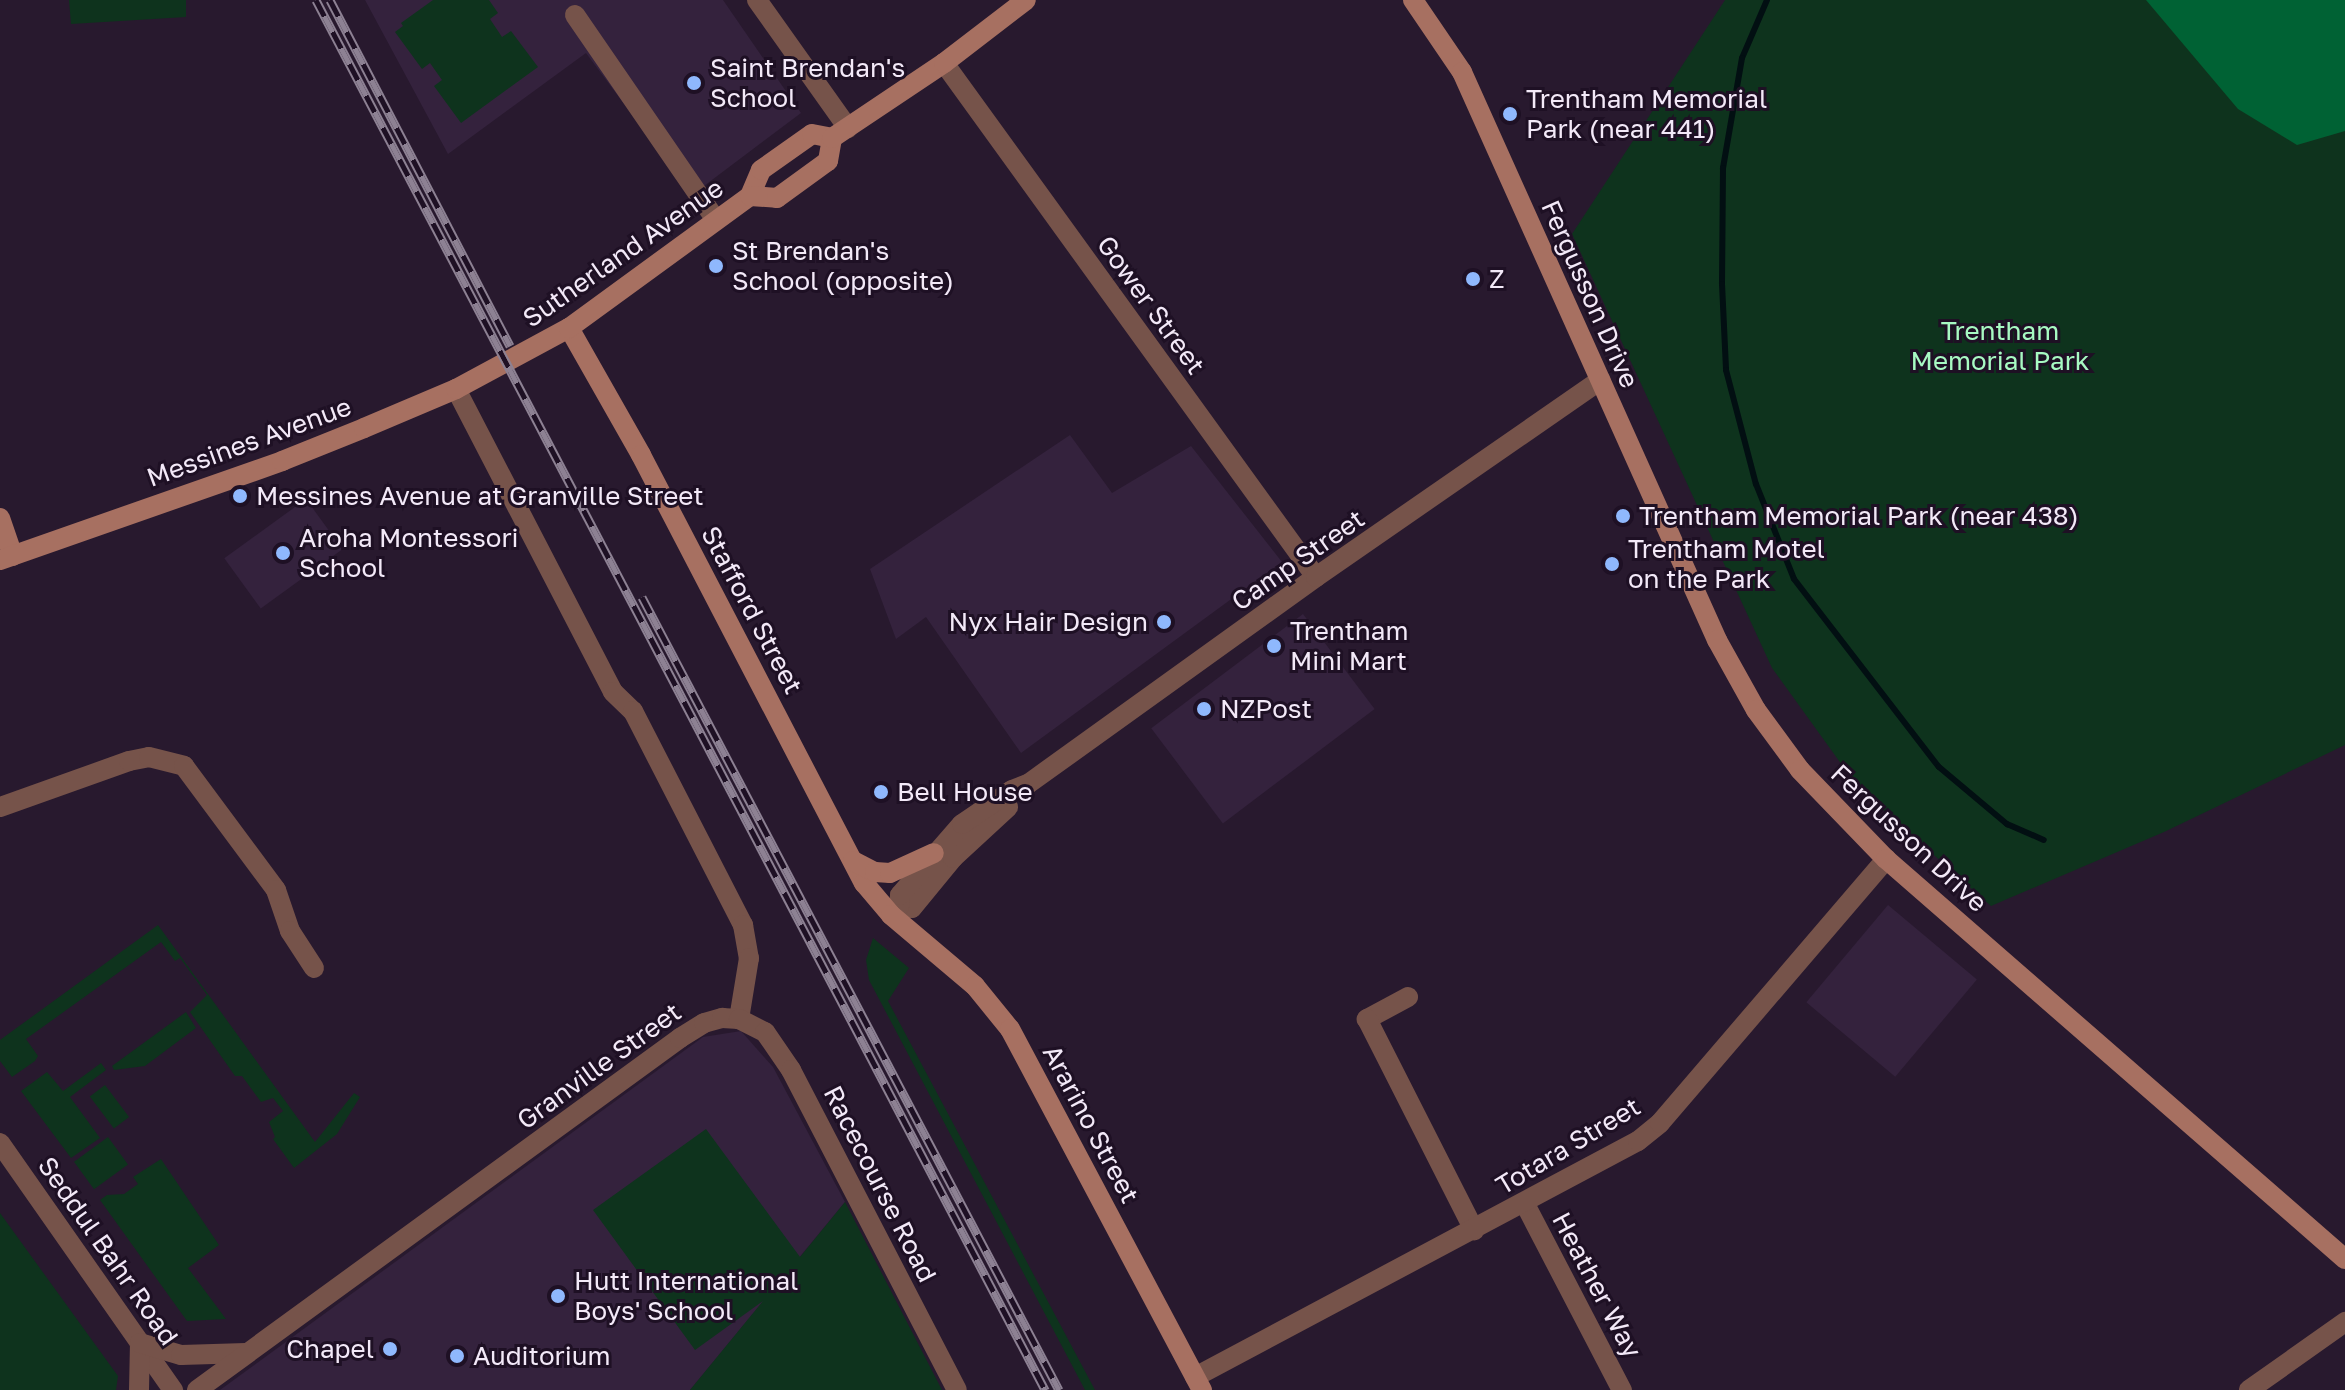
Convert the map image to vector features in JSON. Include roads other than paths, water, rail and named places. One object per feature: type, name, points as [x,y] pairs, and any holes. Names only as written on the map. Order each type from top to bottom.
[{"type":"street","points":[[750,196],[761,170],[812,134],[840,133],[757,0]]},
{"type":"street","name":"Sutherland Avenue","points":[[510,359],[569,328],[750,196],[777,198],[828,161],[840,133],[944,63],[1026,0]]},
{"type":"street","name":"Fergusson Drive","points":[[1413,0],[1462,72],[1717,640],[1756,710],[1800,770],[1886,859],[2345,1259]]},
{"type":"street","points":[[575,15],[716,220]]},
{"type":"street","name":"Gower Street","points":[[944,63],[1316,577]]},
{"type":"street","name":"Stafford Street","points":[[569,328],[648,468],[864,883],[895,911]]},
{"type":"street","name":"Messines Avenue","points":[[7,558],[282,461],[456,389],[510,359]]},
{"type":"street","name":"Camp Street","points":[[1028,784],[1017,799],[953,858],[912,908],[895,911],[900,895],[962,824],[1012,790],[1028,784],[1316,577],[1600,380]]},
{"type":"street","points":[[456,389],[613,692],[633,711],[743,925],[749,958],[739,1019]]},
{"type":"street","points":[[0,518],[7,558]]},
{"type":"street","points":[[0,807],[129,761],[149,757],[184,766],[276,890],[290,931],[314,968]]},
{"type":"street","points":[[853,861],[875,872],[890,873],[934,853]]},
{"type":"street","name":"Totara Street","points":[[1198,1383],[1638,1141],[1660,1123],[1886,859]]},
{"type":"street","name":"Ararino Street","points":[[895,911],[975,986],[1010,1029],[1198,1383]]},
{"type":"street","points":[[1408,997],[1367,1019],[1474,1230]]},
{"type":"street","name":"Granville Street","points":[[197,1390],[680,1038],[704,1023],[739,1019]]},
{"type":"street","name":"Racecourse Road","points":[[739,1019],[765,1032],[791,1070],[957,1390]]},
{"type":"street","name":"Seddul Bahr Road","points":[[0,1143],[173,1390]]},
{"type":"street","name":"Heather Way","points":[[1525,1204],[1622,1390]]},
{"type":"street","points":[[2249,1390],[2345,1322]]},
{"type":"street","points":[[139,1390],[140,1343],[181,1355],[248,1353]]},
{"type":"waterway","points":[[1767,0],[1742,58],[1723,168],[1722,284],[1726,370],[1756,484],[1794,579],[1939,767],[2007,824],[2044,840]]},
{"type":"railway","points":[[316,0],[1045,1390]]},
{"type":"railway","points":[[330,0],[510,346]]},
{"type":"railway","points":[[642,597],[1059,1390]]},
{"type":"place","name":"Saint Brendan's School","points":[[694,83]]},
{"type":"place","name":"Trentham Memorial Park (near 441)","points":[[1510,114]]},
{"type":"place","name":"St Brendan's School (opposite)","points":[[716,266]]},
{"type":"place","name":"Z","points":[[1473,279]]},
{"type":"place","name":"Messines Avenue at Granville Street","points":[[240,496]]},
{"type":"place","name":"Trentham Memorial Park (near 438)","points":[[1623,516]]},
{"type":"place","name":"Aroha Montessori School","points":[[283,553]]},
{"type":"place","name":"Trentham Motel on the Park","points":[[1612,564]]},
{"type":"place","name":"Nyx Hair Design","points":[[1164,622]]},
{"type":"place","name":"Trentham Mini Mart","points":[[1274,646]]},
{"type":"place","name":"NZPost","points":[[1204,709]]},
{"type":"place","name":"Bell House","points":[[881,792]]},
{"type":"place","name":"Hutt International Boys' School","points":[[558,1296]]},
{"type":"place","name":"Chapel","points":[[390,1349]]},
{"type":"place","name":"Auditorium","points":[[457,1356]]},
{"type":"park label","name":"Trentham Memorial Park","points":[[2000,346]]}]
